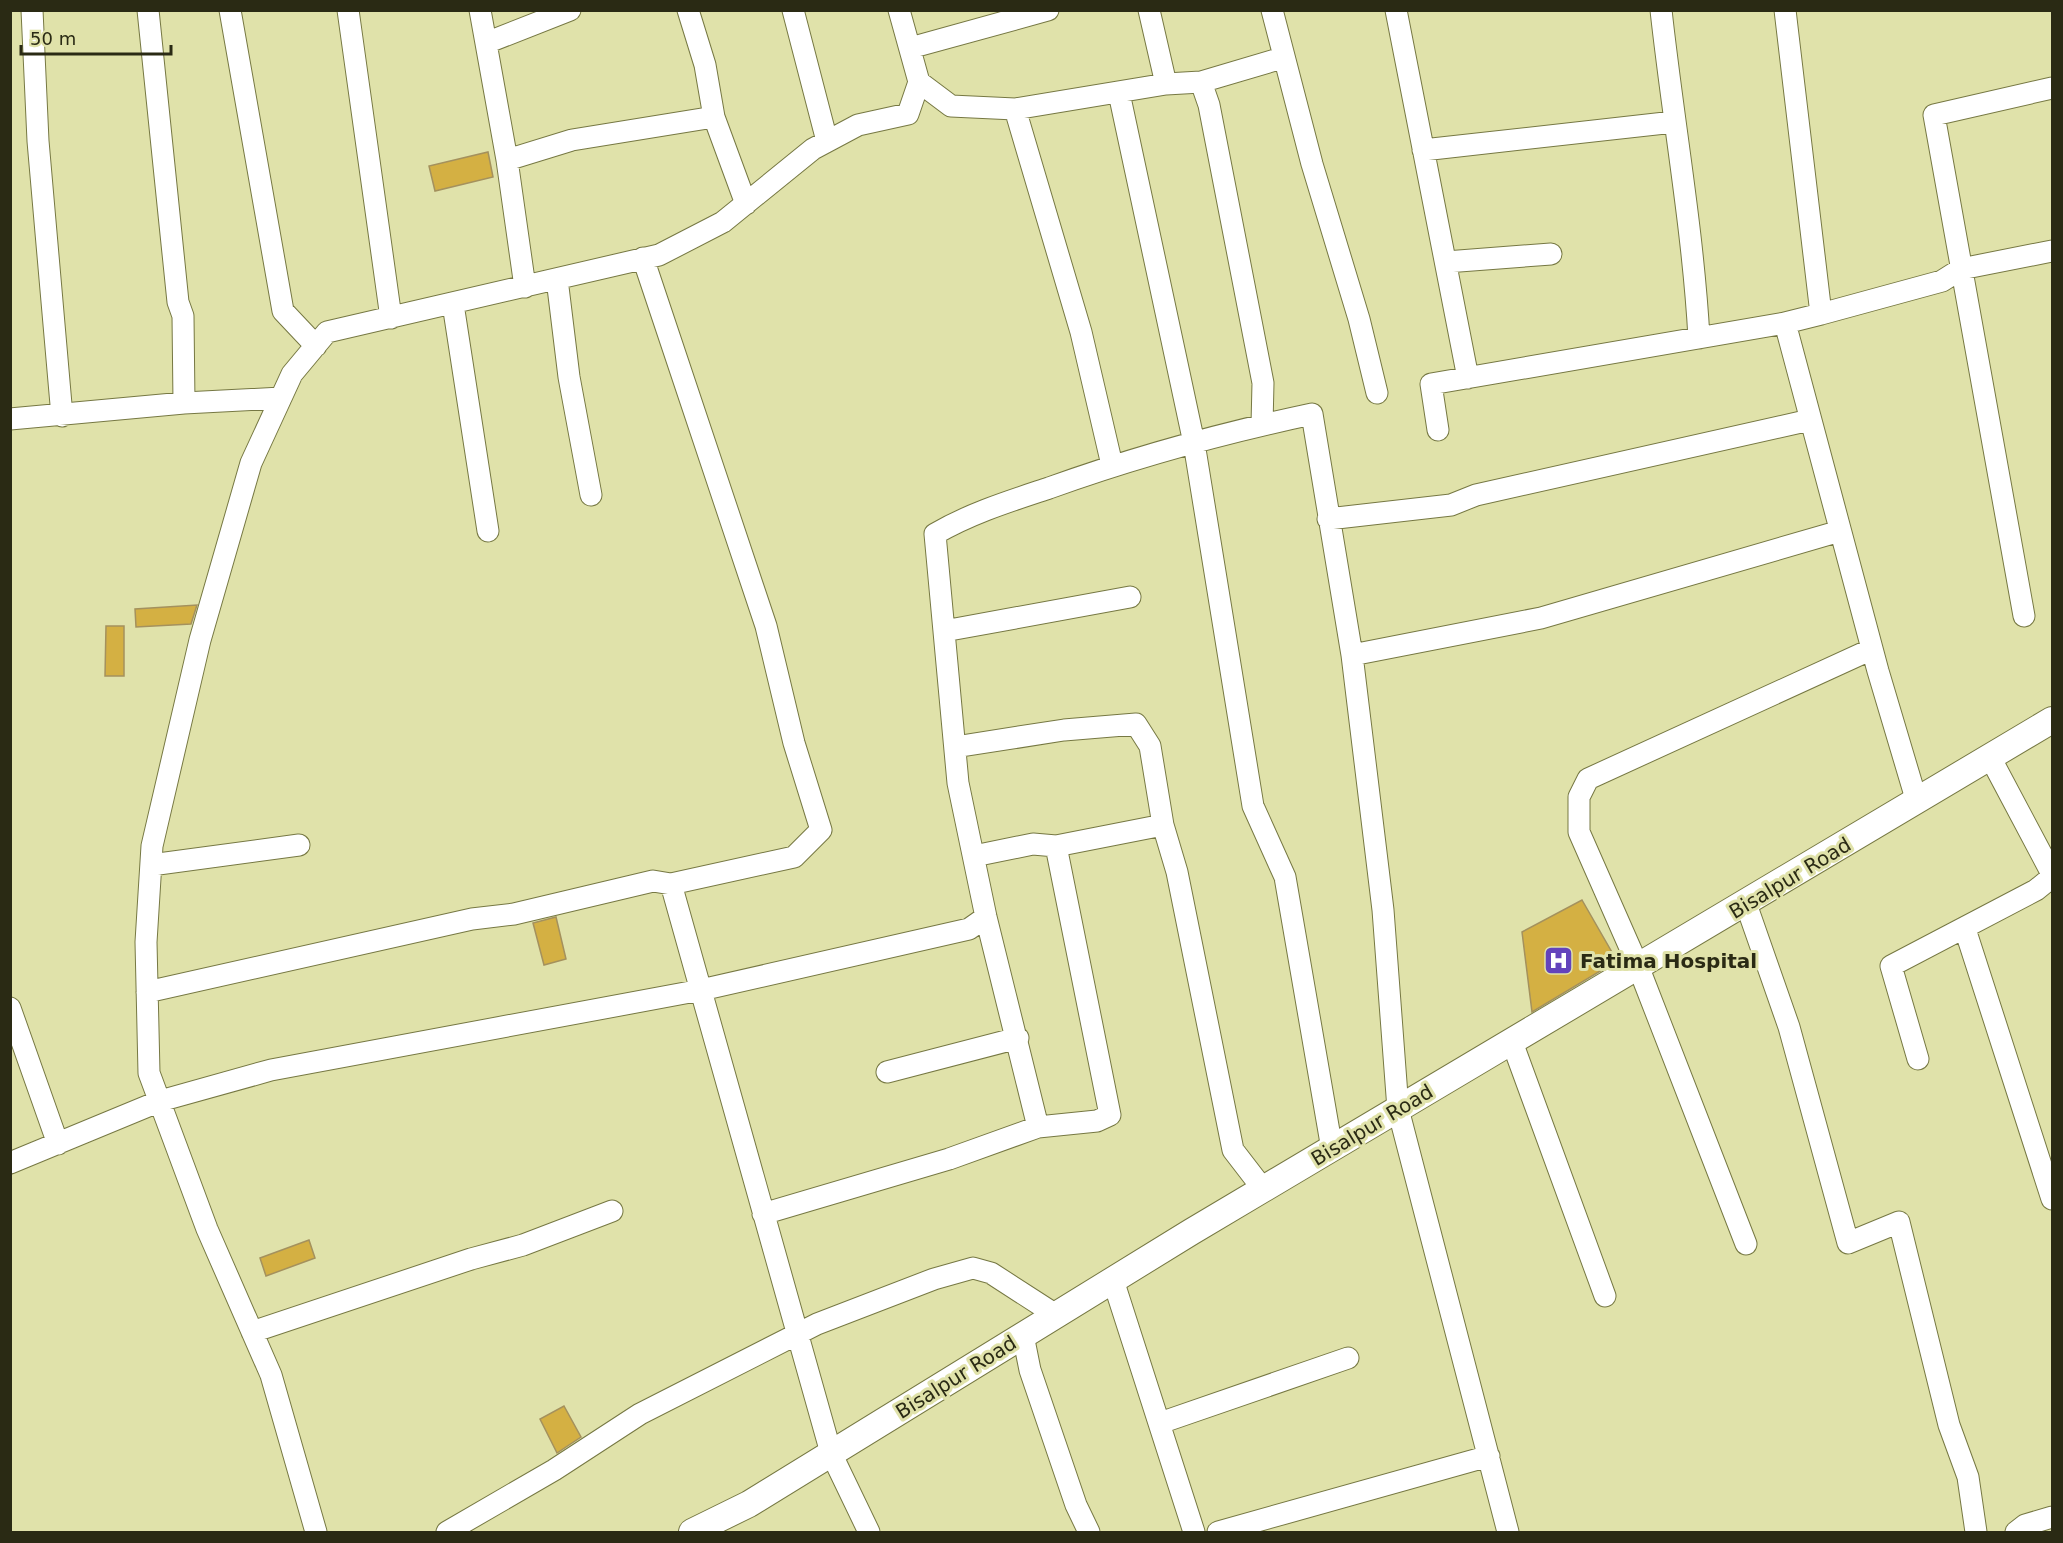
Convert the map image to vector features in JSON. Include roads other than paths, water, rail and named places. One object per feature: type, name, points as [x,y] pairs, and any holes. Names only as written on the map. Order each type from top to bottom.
[{"type":"main road","name":"Bisalpur Road","points":[[692,1533],[749,1504],[1263,1189],[1746,904],[2052,720]]},
{"type":"street","points":[[32,10],[38,141],[62,416]]},
{"type":"street","points":[[148,10],[178,302],[183,316],[184,403]]},
{"type":"street","points":[[230,10],[283,311],[316,346]]},
{"type":"street","points":[[348,10],[391,318]]},
{"type":"street","points":[[480,10],[507,160],[525,286]]},
{"type":"street","points":[[486,43],[570,10]]},
{"type":"street","points":[[688,10],[705,65],[714,117],[746,204]]},
{"type":"street","points":[[793,10],[827,141]]},
{"type":"street","points":[[316,1533],[271,1375],[207,1229],[149,1073],[146,942],[152,846],[200,640],[251,463],[292,374],[327,332],[659,255],[723,222],[813,149],[827,141],[858,124],[908,114],[919,82],[899,10]]},
{"type":"street","points":[[910,48],[1048,10]]},
{"type":"street","points":[[1149,10],[1166,84]]},
{"type":"street","points":[[1272,10],[1282,58],[1359,319],[1377,393]]},
{"type":"street","points":[[1396,10],[1468,378]]},
{"type":"street","points":[[1661,10],[1674,122],[1695,265],[1699,338]]},
{"type":"street","points":[[1785,10],[1821,314]]},
{"type":"street","points":[[919,82],[951,106],[1014,109],[1166,84],[1201,82],[1282,58]]},
{"type":"street","points":[[1201,82],[1209,105],[1263,383],[1262,425]]},
{"type":"street","points":[[2024,616],[1934,115],[2052,88]]},
{"type":"street","points":[[1119,93],[1194,442],[1253,806],[1285,877],[1332,1149]]},
{"type":"street","points":[[1014,109],[1081,332],[1112,465]]},
{"type":"street","points":[[507,160],[572,140],[714,117]]},
{"type":"street","points":[[1424,150],[1674,122]]},
{"type":"street","points":[[1438,430],[1431,384],[1785,324],[1942,281],[1961,269],[2052,251]]},
{"type":"street","points":[[1446,262],[1551,254]]},
{"type":"street","points":[[147,992],[472,919],[514,914],[653,881],[671,884],[794,857],[821,830],[794,743],[766,626],[643,258]]},
{"type":"street","points":[[557,279],[568,377],[591,495]]},
{"type":"street","points":[[453,304],[488,531]]},
{"type":"street","points":[[1785,324],[1872,649],[1917,802]]},
{"type":"street","points":[[10,419],[184,403],[280,398]]},
{"type":"street","points":[[1038,1127],[1018,1038],[986,918],[958,783],[935,534],[962,519],[1112,465],[1194,442],[1312,414],[1352,655],[1383,910],[1398,1109],[1508,1533]]},
{"type":"street","points":[[1328,519],[1451,505],[1476,495],[1810,420]]},
{"type":"street","points":[[1352,655],[1541,618],[1840,531]]},
{"type":"street","points":[[944,631],[1130,597]]},
{"type":"street","points":[[1746,1244],[1637,968],[1579,832],[1579,797],[1588,779],[1872,649]]},
{"type":"street","points":[[955,747],[1064,730],[1136,724],[1150,746],[1163,825],[1177,872],[1233,1150],[1263,1189]]},
{"type":"street","points":[[1918,1059],[1891,966],[2036,890],[2052,875],[1990,757]]},
{"type":"street","points":[[974,856],[1033,844],[1056,846],[1163,825]]},
{"type":"street","points":[[151,865],[299,845]]},
{"type":"street","points":[[763,1214],[949,1159],[1038,1127],[1097,1121],[1110,1115],[1056,846]]},
{"type":"street","points":[[671,884],[831,1453],[869,1533]]},
{"type":"street","points":[[1746,904],[1789,1027],[1848,1243],[1899,1222],[1948,1425],[1968,1478],[1976,1533]]},
{"type":"street","points":[[10,1163],[160,1101],[271,1070],[701,990],[969,929],[986,918]]},
{"type":"street","points":[[1965,929],[2052,1200]]},
{"type":"street","points":[[10,1008],[58,1144]]},
{"type":"street","points":[[887,1072],[1018,1038]]},
{"type":"street","points":[[1512,1042],[1605,1296]]},
{"type":"street","points":[[252,1332],[471,1259],[523,1245],[612,1211]]},
{"type":"street","points":[[447,1533],[554,1470],[640,1414],[839,1314],[934,1279],[974,1268],[991,1273],[1056,1315]]},
{"type":"street","points":[[1113,1280],[1194,1533]]},
{"type":"street","points":[[1023,1335],[1030,1370],[1076,1505],[1089,1533]]},
{"type":"street","points":[[1160,1423],[1348,1358]]},
{"type":"street","points":[[1218,1533],[1489,1456]]},
{"type":"street","points":[[2016,1533],[2025,1525],[2052,1517]]},
{"type":"place","name":"Fatima Hospital","points":[[1559,961]]}]
